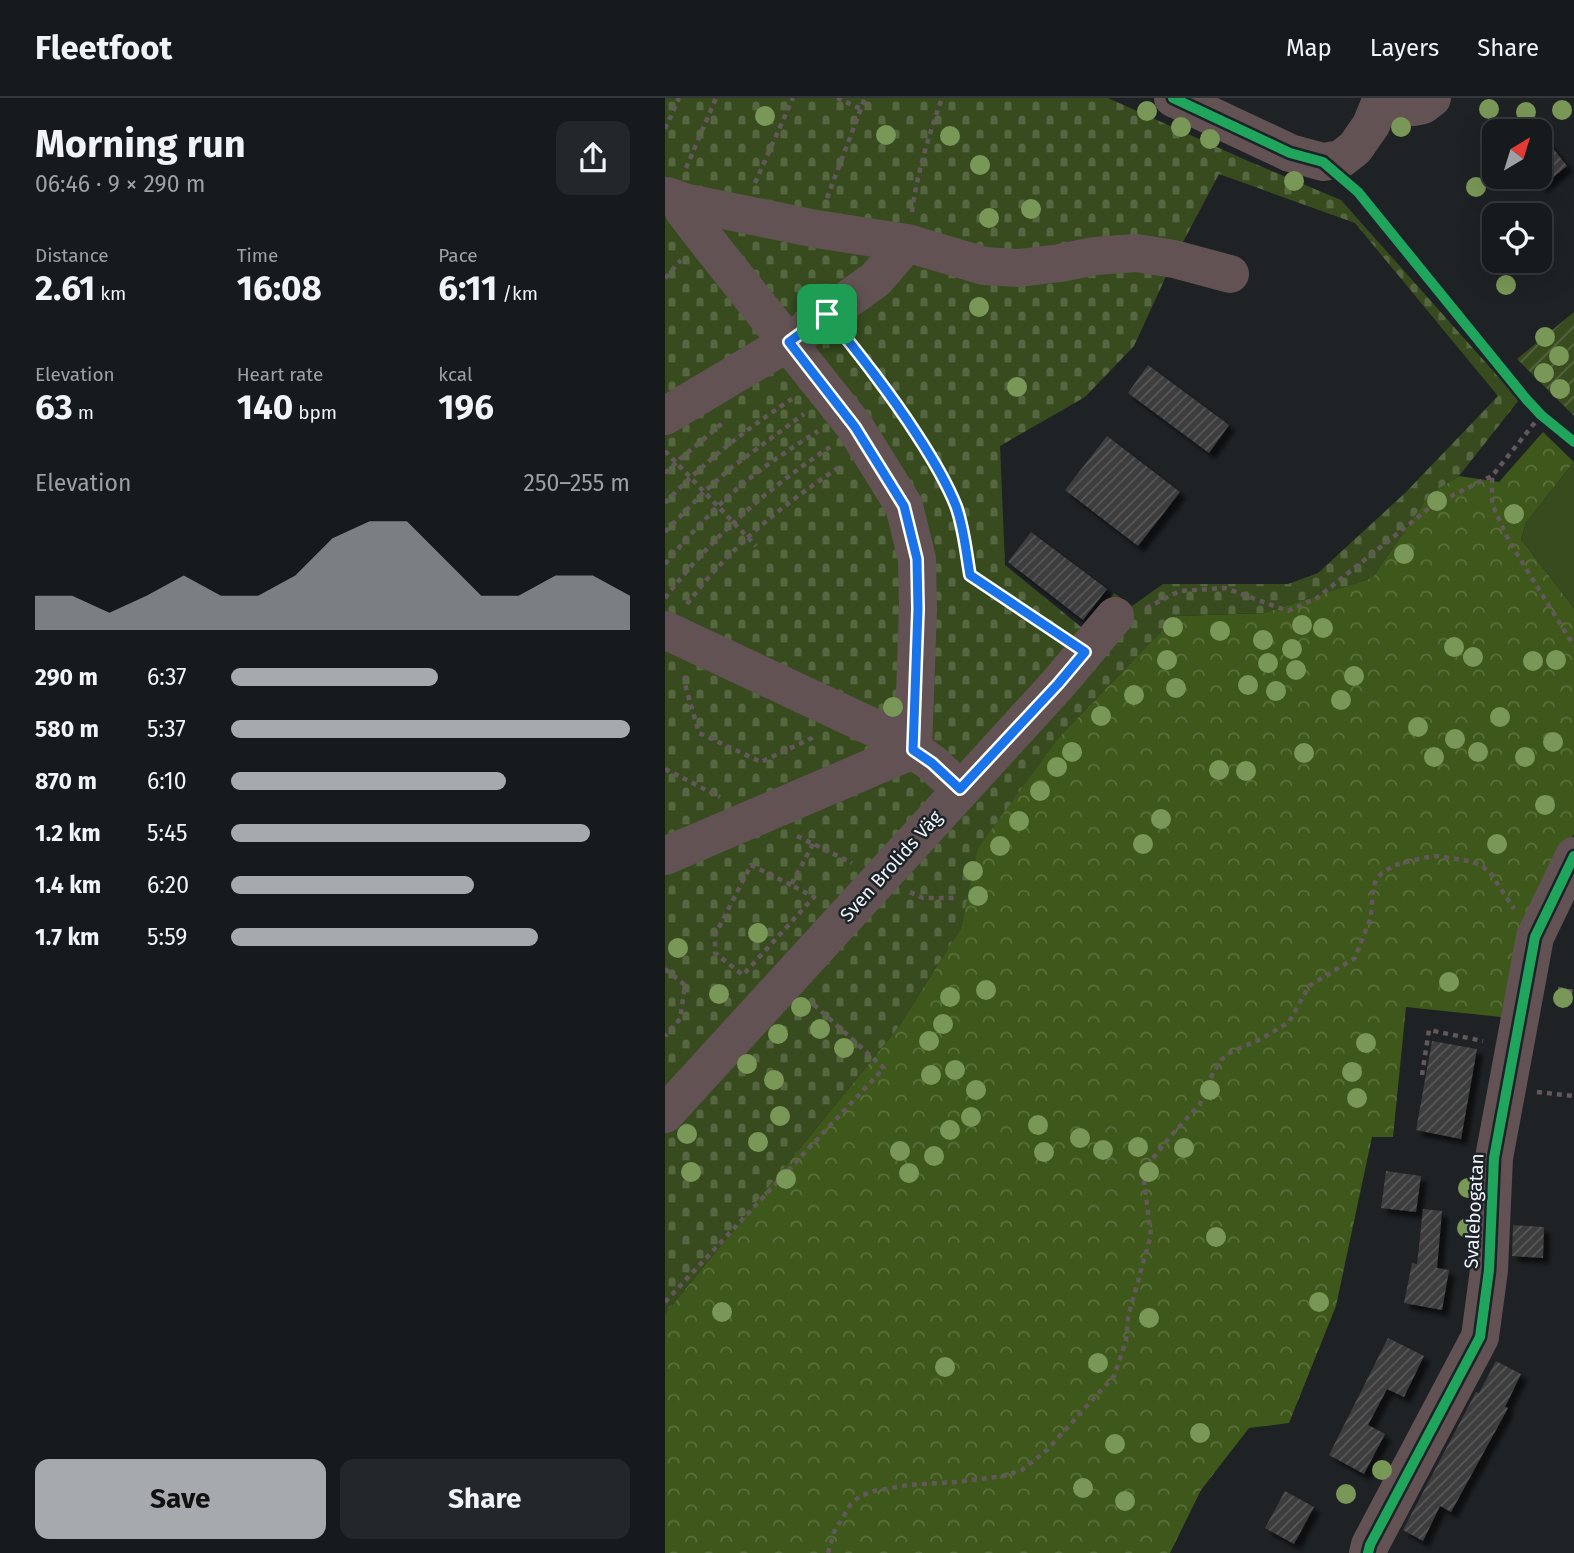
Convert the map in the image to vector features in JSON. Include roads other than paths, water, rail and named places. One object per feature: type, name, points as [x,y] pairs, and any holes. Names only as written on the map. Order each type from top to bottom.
[{"type":"street","points":[[1173,98],[1244,114],[1290,153],[1323,162],[1341,159],[1355,148],[1371,125],[1381,100],[1413,107],[1423,106],[1432,98]]},
{"type":"street","points":[[674,199],[815,229],[907,243],[984,266],[1019,268],[1094,256],[1136,253],[1174,259],[1230,274]]},
{"type":"street","points":[[674,199],[844,413],[904,506],[917,559],[913,750]]},
{"type":"street","points":[[665,416],[789,342],[876,279],[907,243]]},
{"type":"street","name":"Sven Brolids Väg","points":[[665,1114],[1058,684],[1115,616]]},
{"type":"street","points":[[675,627],[828,707],[883,732],[932,763],[960,789]]},
{"type":"street","points":[[665,856],[913,750]]},
{"type":"street","name":"Svalebogatan","points":[[1367,1553],[1480,1337],[1489,1270],[1494,1158],[1535,937],[1574,856]]}]
